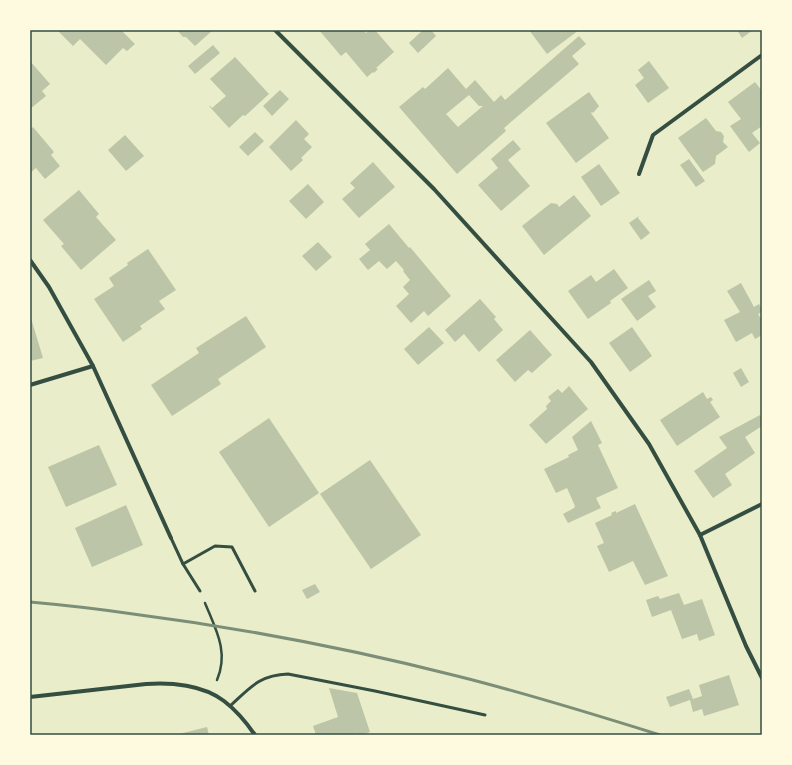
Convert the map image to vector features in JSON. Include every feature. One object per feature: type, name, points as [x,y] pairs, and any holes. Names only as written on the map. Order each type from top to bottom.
[{"type":"street","points":[[275,30],[434,189],[592,362],[650,444],[700,535],[746,646],[762,678]]},
{"type":"street","points":[[639,174],[653,136],[762,56]]},
{"type":"street","points":[[30,260],[49,286],[93,366],[171,538]]},
{"type":"street","points":[[30,385],[93,366]]},
{"type":"street","points":[[700,535],[762,504]]},
{"type":"street","points":[[30,697],[162,683],[196,689],[212,694],[223,700],[246,722],[255,735]]},
{"type":"lane","points":[[171,538],[183,564],[200,591]]},
{"type":"lane","points":[[183,564],[215,546],[232,547],[255,591]]},
{"type":"lane","points":[[230,706],[252,686],[264,678],[275,674],[288,674],[485,715]]},
{"type":"path","points":[[200,591],[220,640],[222,657],[218,678],[212,694]]},
{"type":"building","points":[[57,30],[121,30],[135,44],[127,51],[123,48],[106,65],[80,39],[73,46]]},
{"type":"building","points":[[177,30],[213,30],[195,46],[186,37],[183,37]]},
{"type":"building","points":[[319,30],[363,30],[366,33],[370,30],[375,30],[394,52],[376,68],[378,69],[374,73],[373,72],[367,77],[346,52],[341,56]]},
{"type":"building","points":[[423,30],[431,30],[436,36],[418,53],[409,43]]},
{"type":"building","points":[[529,30],[579,30],[547,54]]},
{"type":"building","points":[[737,30],[753,30],[742,38]]},
{"type":"building","points":[[579,36],[586,44],[572,56],[579,64],[504,128],[506,131],[457,174],[399,107],[423,87],[425,89],[448,68],[466,89],[475,80],[494,102],[501,95],[505,100]],"holes":[[[469,95],[479,106],[483,106],[458,127],[446,114]]]},
{"type":"building","points":[[213,45],[220,53],[195,74],[188,66]]},
{"type":"building","points":[[235,57],[269,94],[245,116],[243,115],[229,128],[209,106],[212,108],[226,96],[210,79]]},
{"type":"building","points":[[30,61],[50,84],[42,91],[46,96],[30,109]]},
{"type":"building","points":[[649,61],[669,88],[648,103],[635,85],[644,78],[638,70]]},
{"type":"building","points":[[755,82],[762,91],[762,126],[752,133],[760,143],[749,152],[730,126],[741,119],[728,102]]},
{"type":"building","points":[[280,90],[289,99],[272,116],[263,106]]},
{"type":"building","points":[[589,92],[599,106],[593,113],[591,113],[609,138],[576,163],[546,123]]},
{"type":"building","points":[[706,118],[716,131],[721,132],[724,136],[723,142],[728,147],[716,156],[715,164],[703,172],[678,138]]},
{"type":"building","points":[[296,120],[309,134],[304,139],[312,147],[301,158],[303,160],[291,171],[269,147]]},
{"type":"building","points":[[33,127],[54,152],[51,155],[60,166],[45,179],[36,168],[30,173],[30,130]]},
{"type":"building","points":[[255,132],[264,141],[248,156],[239,147]]},
{"type":"building","points":[[125,135],[144,156],[126,171],[108,150]]},
{"type":"building","points":[[513,140],[521,149],[508,160],[530,186],[501,211],[478,185],[498,168],[491,159]]},
{"type":"building","points":[[689,159],[705,181],[696,187],[680,165]]},
{"type":"building","points":[[373,162],[395,187],[359,218],[342,199],[355,188],[350,183]]},
{"type":"building","points":[[599,164],[620,193],[601,206],[581,177]]},
{"type":"building","points":[[308,184],[324,202],[306,219],[289,201]]},
{"type":"building","points":[[79,190],[99,214],[96,217],[116,240],[81,270],[61,246],[64,244],[43,220]]},
{"type":"building","points":[[574,195],[591,216],[544,255],[522,226],[551,203],[557,204],[559,207]]},
{"type":"building","points":[[639,216],[638,218],[650,233],[641,240],[629,223]]},
{"type":"building","points":[[389,224],[451,296],[428,316],[424,311],[411,323],[396,306],[409,294],[403,287],[410,280],[403,271],[404,270],[396,261],[387,269],[379,261],[368,270],[359,259],[370,250],[365,244]]},
{"type":"building","points":[[318,242],[332,257],[316,271],[302,256]]},
{"type":"building","points":[[148,249],[176,290],[159,301],[165,309],[140,326],[142,329],[123,342],[94,299],[114,286],[109,278],[128,265],[127,263]]},
{"type":"building","points":[[614,269],[628,288],[610,301],[611,303],[588,319],[568,291],[591,275],[596,282]]},
{"type":"building","points":[[649,280],[656,291],[648,296],[656,307],[637,321],[621,299]]},
{"type":"building","points":[[741,283],[754,307],[759,304],[762,310],[762,312],[758,314],[762,320],[762,335],[755,339],[752,333],[736,342],[724,320],[740,312],[727,291]]},
{"type":"building","points":[[480,299],[496,317],[494,319],[503,330],[479,352],[464,334],[455,342],[445,330]]},
{"type":"building","points":[[30,315],[43,358],[30,361]]},
{"type":"building","points":[[246,316],[266,347],[218,379],[221,384],[172,416],[151,385],[199,353],[196,348]]},
{"type":"building","points":[[429,327],[444,343],[418,365],[404,349]]},
{"type":"building","points":[[632,327],[652,356],[630,372],[609,343]]},
{"type":"building","points":[[530,330],[552,355],[532,373],[528,370],[515,382],[496,360]]},
{"type":"building","points":[[741,368],[749,382],[741,387],[733,373]]},
{"type":"building","points":[[569,386],[588,409],[546,444],[529,425],[547,409],[546,406],[551,401],[548,397],[558,389],[562,393]]},
{"type":"building","points":[[703,392],[707,399],[711,397],[713,400],[710,402],[720,417],[677,446],[660,420]]},
{"type":"building","points":[[760,415],[762,418],[762,426],[745,437],[755,453],[725,474],[732,485],[713,498],[694,471],[727,448],[719,437]]},
{"type":"building","points":[[269,418],[319,493],[269,527],[219,452]]},
{"type":"building","points":[[591,421],[602,443],[598,445],[618,488],[596,498],[601,508],[568,523],[563,514],[575,506],[567,488],[556,493],[544,469],[569,457],[568,455],[578,450],[572,437]]},
{"type":"building","points":[[99,445],[117,485],[66,507],[48,467]]},
{"type":"building","points":[[370,460],[421,535],[371,569],[320,494]]},
{"type":"building","points":[[635,504],[668,576],[645,585],[633,561],[609,572],[597,546],[604,543],[595,523],[612,515],[611,513],[616,511],[616,513]]},
{"type":"building","points":[[126,505],[143,545],[92,567],[75,528]]},
{"type":"building","points":[[315,584],[320,592],[307,599],[302,590]]},
{"type":"building","points":[[679,593],[684,605],[702,599],[715,635],[699,641],[697,634],[682,639],[671,610],[652,617],[646,600],[658,596],[660,599]]},
{"type":"building","points":[[729,675],[739,705],[704,716],[702,709],[693,712],[690,700],[670,707],[666,697],[689,689],[693,699],[702,696],[699,685]]},
{"type":"building","points":[[329,688],[357,693],[370,732],[361,735],[358,735],[358,733],[352,735],[316,735],[313,726],[338,717]]},
{"type":"building","points":[[207,727],[209,735],[179,735],[179,734]]},
{"type":"railway","points":[[30,602],[94,609],[215,626],[337,648],[417,666],[482,683],[559,704],[660,735]]}]
